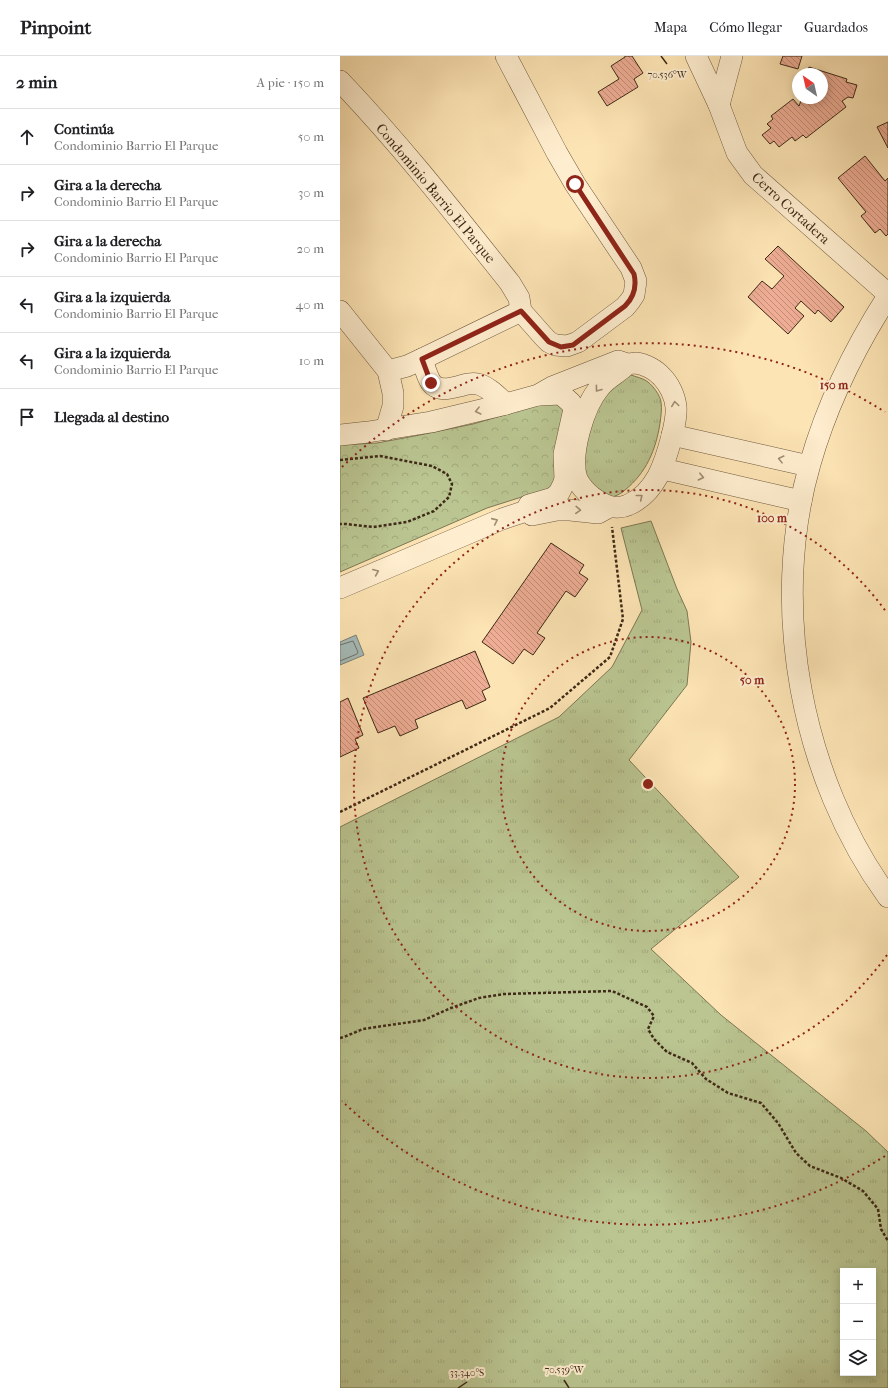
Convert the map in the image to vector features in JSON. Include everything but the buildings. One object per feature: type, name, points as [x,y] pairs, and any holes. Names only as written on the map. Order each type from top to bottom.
[{"type":"street","name":"Condominio Barrio El Parque","points":[[340,81],[366,108],[405,154],[510,283],[519,298],[521,311],[549,342],[561,347],[573,345],[625,306],[634,295],[636,281],[631,268],[575,184],[557,153],[506,56]]},
{"type":"street","name":"Cerro Cortadera","points":[[696,56],[719,105],[737,153],[753,175],[888,295]]},
{"type":"street","points":[[719,105],[732,56]]},
{"type":"street","points":[[888,295],[868,327],[837,387],[817,439],[801,501],[797,524],[793,569],[794,642],[800,683],[810,731],[824,776],[842,819],[888,897]]},
{"type":"street","points":[[340,311],[388,372],[393,393],[393,406],[386,430]]},
{"type":"street","points":[[388,372],[407,366],[521,311]]},
{"type":"street","points":[[422,359],[428,379],[434,386],[441,389],[448,389],[467,384],[480,384],[506,404]]},
{"type":"street","points":[[538,395],[552,387],[618,361],[627,364],[635,363],[650,368],[661,376],[667,383],[674,396],[676,407],[672,435],[663,469],[651,487],[636,501],[627,506],[618,508],[609,507],[595,500],[589,495],[577,479],[576,456],[580,430],[587,407],[606,379],[621,371],[627,364]]},
{"type":"street","points":[[340,435],[386,430],[431,422],[538,395],[561,394],[571,403],[574,409],[564,454],[565,480],[559,493],[553,498],[529,505],[526,511],[502,519],[340,588]]},
{"type":"street","points":[[672,435],[809,466]]},
{"type":"street","points":[[663,469],[801,501]]},
{"type":"street","points":[[526,511],[532,515],[564,510],[598,512],[609,507]]},
{"type":"path","points":[[340,460],[380,456],[432,466],[447,474],[452,484],[449,496],[434,511],[407,522],[373,527],[340,524]]},
{"type":"path","points":[[340,812],[550,708],[610,657],[623,619],[613,536]]},
{"type":"path","points":[[340,1038],[363,1029],[424,1020],[450,1008],[479,998],[504,994],[612,991],[647,1007],[654,1016],[648,1029],[654,1039],[667,1052],[692,1063],[706,1079],[728,1093],[761,1103],[778,1123],[796,1153],[810,1166],[841,1178],[863,1191],[878,1210],[881,1229],[888,1241]]},
{"type":"green space","points":[[631,375],[648,382],[659,396],[661,410],[656,442],[649,460],[639,476],[623,492],[612,497],[603,497],[594,489],[582,470],[592,412],[602,390]]},
{"type":"green space","points":[[559,399],[564,402],[556,481],[548,491],[528,495],[487,508],[340,572],[340,445],[377,443],[473,424]]},
{"type":"green space","points":[[651,521],[687,611],[691,642],[687,685],[629,760],[739,877],[651,949],[721,1015],[866,1131],[888,1152],[888,1388],[340,1388],[340,827],[559,717],[612,667],[642,610],[621,528]]},
{"type":"water","points":[[356,635],[364,655],[340,665],[340,642]]},
{"type":"route","points":[[431,383],[428,379],[422,359],[521,311],[549,342],[561,347],[573,345],[578,342],[630,301],[636,288],[634,274],[575,184]]}]
